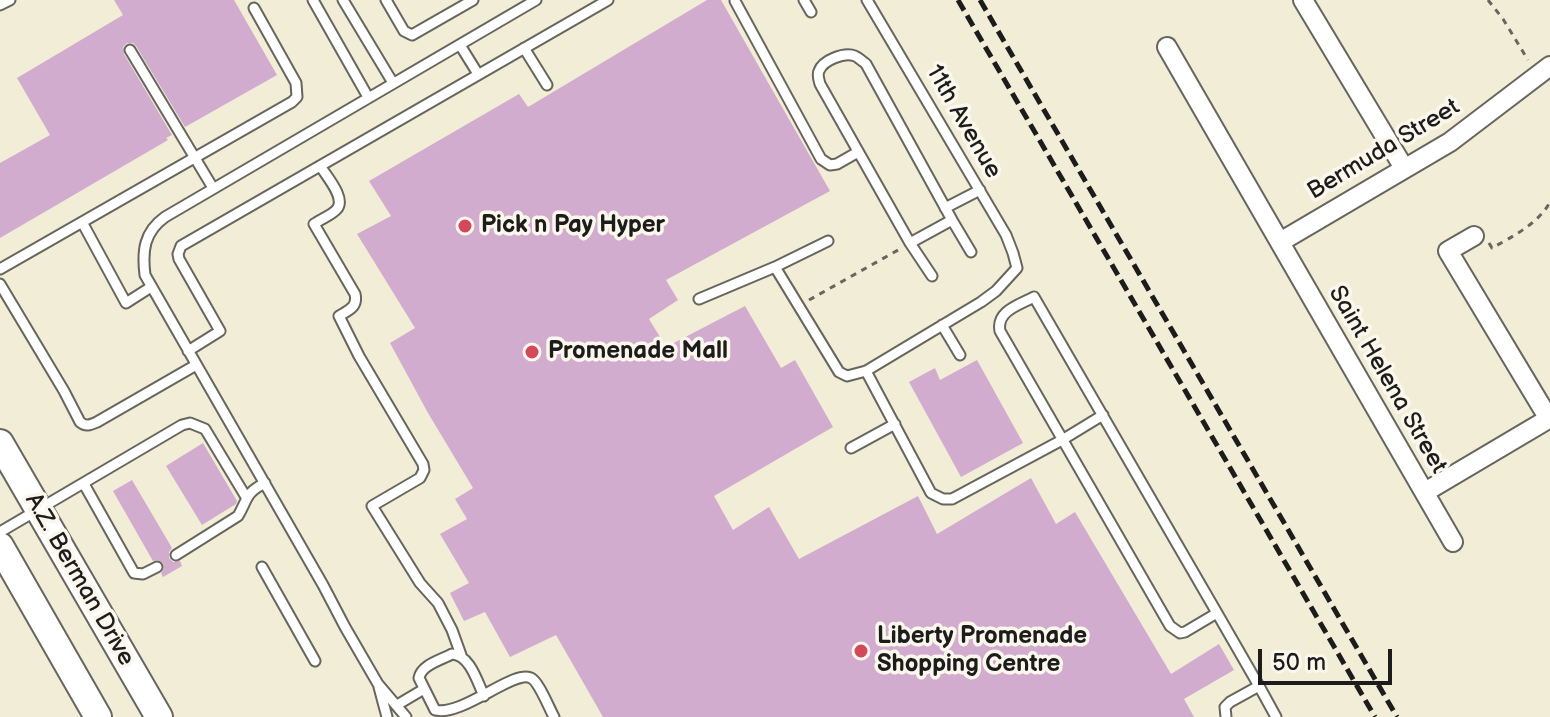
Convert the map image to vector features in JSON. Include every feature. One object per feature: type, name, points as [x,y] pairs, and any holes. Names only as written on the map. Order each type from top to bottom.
[{"type":"main road","name":"A.Z. Berman Drive","points":[[0,443],[159,717]]},
{"type":"main road","points":[[0,546],[98,717]]},
{"type":"street","points":[[1303,0],[1404,168]]},
{"type":"street","name":"Saint Helena Street","points":[[1167,47],[1453,542]]},
{"type":"street","name":"Bermuda Street","points":[[1280,242],[1450,142],[1541,66]]},
{"type":"street","points":[[1425,492],[1549,419],[1448,251],[1480,237]]},
{"type":"lane","points":[[0,5],[10,0]]},
{"type":"lane","points":[[313,0],[368,97]]},
{"type":"lane","points":[[343,0],[393,83]]},
{"type":"lane","points":[[386,0],[404,31],[412,35],[473,0]]},
{"type":"lane","points":[[406,717],[378,684],[151,287],[143,265],[146,243],[154,224],[165,217],[536,0]]},
{"type":"lane","points":[[188,351],[220,331],[179,259],[181,246],[608,0]]},
{"type":"lane","points":[[804,0],[811,12]]},
{"type":"lane","name":"11th Avenue","points":[[867,0],[1006,235],[1017,268],[996,291],[942,325]]},
{"type":"lane","points":[[735,1],[821,159],[830,165],[837,164],[858,152]]},
{"type":"lane","points":[[0,269],[297,97],[296,83],[254,8]]},
{"type":"lane","points":[[460,45],[478,74]]},
{"type":"lane","points":[[524,48],[547,85]]},
{"type":"lane","points":[[130,50],[213,188]]},
{"type":"lane","points":[[932,276],[820,84],[818,74],[821,67],[833,58],[855,56],[866,64],[971,252]]},
{"type":"lane","points":[[321,167],[338,195],[339,205],[314,224],[356,300],[352,308],[339,316],[424,470],[420,478],[372,506],[420,583],[438,603],[461,655],[484,696]]},
{"type":"lane","points":[[945,208],[980,190]]},
{"type":"lane","points":[[910,243],[952,220]]},
{"type":"lane","points":[[82,222],[126,303],[151,287]]},
{"type":"lane","points":[[699,299],[828,241]]},
{"type":"lane","points":[[775,267],[839,372],[847,376],[866,371],[942,325],[960,355]]},
{"type":"lane","points":[[0,284],[84,425],[97,422],[196,365]]},
{"type":"lane","points":[[1217,613],[1185,632],[1180,633],[1170,626],[1000,331],[1002,315],[1034,297],[1103,415],[1217,613],[1259,686],[1276,717]]},
{"type":"lane","points":[[866,371],[931,493],[943,499],[952,499],[1103,415]]},
{"type":"lane","points":[[0,532],[190,423],[205,429],[246,497]]},
{"type":"lane","points":[[851,448],[895,424]]},
{"type":"lane","points":[[181,552],[238,516],[246,497],[265,483]]},
{"type":"lane","points":[[84,484],[134,573],[143,574],[157,567]]},
{"type":"lane","points":[[262,567],[315,661]]},
{"type":"lane","points":[[461,655],[452,654],[420,672],[419,678],[438,712],[460,707],[519,678],[529,678],[535,681],[554,717]]},
{"type":"lane","points":[[378,684],[387,717]]},
{"type":"lane","points":[[1226,717],[1225,707],[1230,702],[1259,686]]},
{"type":"lane","points":[[397,705],[424,689]]},
{"type":"lane","points":[[460,707],[466,717]]},
{"type":"path","points":[[1488,0],[1541,66]]},
{"type":"path","points":[[1480,237],[1492,248],[1533,222],[1550,202]]},
{"type":"path","points":[[799,306],[910,243]]},
{"type":"building","points":[[114,0],[234,0],[277,75],[185,127],[136,46],[127,43],[123,47],[124,54],[172,135],[0,238],[0,163],[50,135],[17,78],[123,15]]},
{"type":"building","name":"Promenade Mall","points":[[707,0],[721,0],[830,191],[666,280],[678,300],[649,319],[666,347],[745,306],[781,368],[795,360],[833,427],[714,496],[733,530],[769,507],[799,559],[918,496],[937,534],[1031,478],[1056,524],[1075,512],[1171,674],[1219,644],[1234,670],[1184,699],[1194,717],[603,717],[556,635],[510,657],[485,612],[464,621],[450,593],[469,583],[440,534],[467,519],[455,499],[473,488],[390,343],[415,328],[357,234],[391,216],[369,181],[519,94],[528,107]]},
{"type":"building","points":[[977,360],[1023,443],[961,477],[909,382],[935,368],[940,380]]},
{"type":"building","points":[[203,443],[237,501],[202,525],[166,466]]},
{"type":"building","points":[[132,480],[172,548],[169,558],[173,562],[180,561],[182,566],[163,577],[163,563],[153,561],[113,491]]},
{"type":"railway","points":[[958,0],[1375,717]]},
{"type":"railway","points":[[980,0],[1397,717]]},
{"type":"place","name":"Pick n Pay Hyper","points":[[465,226]]},
{"type":"place","name":"Promenade Mall","points":[[532,352]]},
{"type":"place","name":"Liberty Promenade Shopping Centre","points":[[861,651]]}]
